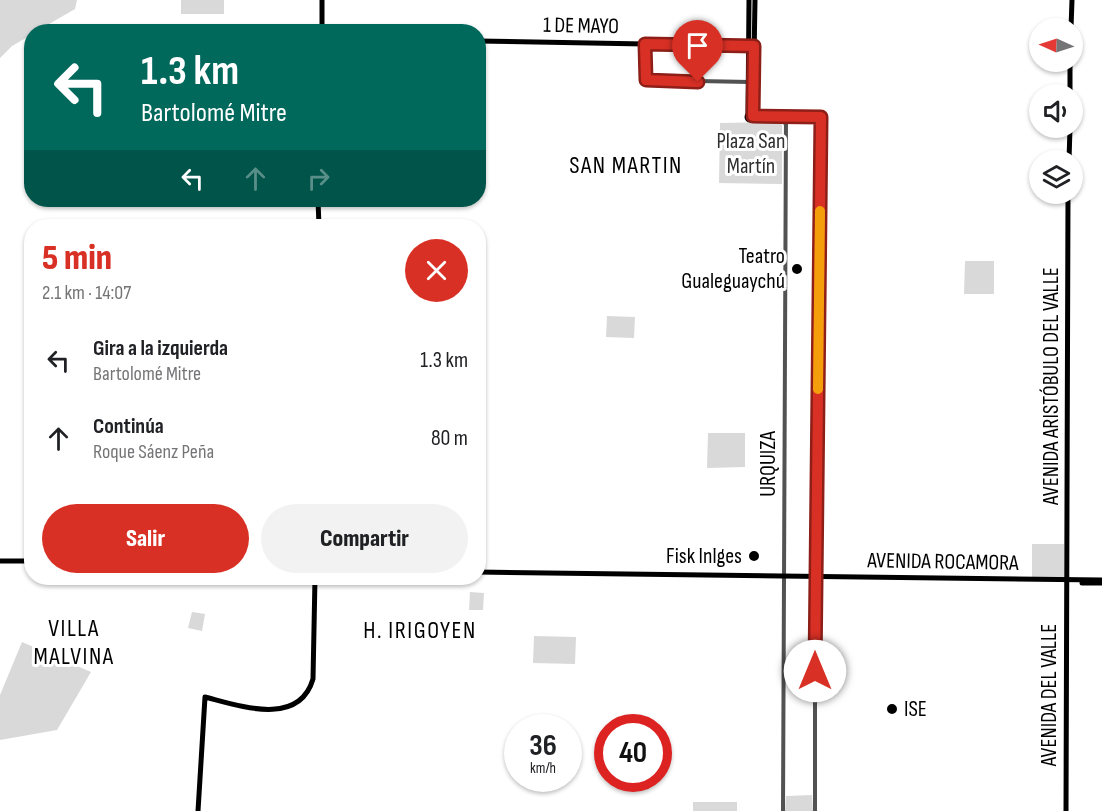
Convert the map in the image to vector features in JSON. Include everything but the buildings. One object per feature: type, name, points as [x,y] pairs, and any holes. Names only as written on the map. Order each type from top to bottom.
[{"type":"main road","points":[[322,0],[322,24]]},
{"type":"main road","points":[[749,0],[752,46]]},
{"type":"main road","points":[[752,116],[751,82],[755,0]]},
{"type":"main road","points":[[1071,18],[1072,0]]},
{"type":"main road","name":"1 DE MAYO","points":[[486,41],[645,44]]},
{"type":"main road","name":"AVENIDA ARISTÓBULO DEL VALLE","points":[[1066,581],[1068,204]]},
{"type":"main road","points":[[0,561],[24,561]]},
{"type":"main road","name":"AVENIDA ROCAMORA","points":[[486,572],[631,574],[635,577],[1102,582]]},
{"type":"main road","name":"AVENIDA DEL VALLE","points":[[1066,581],[1066,811]]},
{"type":"main road","points":[[198,811],[204,711],[208,703],[219,700],[279,711],[293,707],[308,693],[313,679],[315,585]]},
{"type":"street","name":"1 DE MAYO","points":[[645,44],[752,46]]},
{"type":"street","points":[[645,44],[646,80],[751,82]]},
{"type":"street","points":[[752,116],[821,117],[815,578],[815,811]]},
{"type":"street","points":[[752,116],[780,119],[786,124]]},
{"type":"street","name":"URQUIZA","points":[[783,811],[786,117]]},
{"type":"green space","points":[[0,0],[77,0],[75,9],[49,24],[24,24],[24,39],[12,46],[0,58]]},
{"type":"green space","points":[[181,0],[224,0],[224,14],[181,14]]},
{"type":"green space","name":"Plaza San Martín","points":[[782,122],[782,184],[719,183],[720,123]]},
{"type":"green space","points":[[965,261],[994,261],[994,294],[964,294]]},
{"type":"green space","points":[[607,316],[635,317],[634,338],[606,337]]},
{"type":"green space","points":[[708,433],[745,433],[745,467],[707,468]]},
{"type":"green space","points":[[1032,544],[1064,544],[1064,577],[1032,577]]},
{"type":"green space","points":[[470,592],[484,593],[483,610],[469,610]]},
{"type":"green space","points":[[192,612],[205,614],[202,631],[188,628]]},
{"type":"green space","points":[[534,636],[576,637],[575,664],[533,663]]},
{"type":"green space","points":[[22,642],[91,672],[57,730],[0,740],[0,695]]},
{"type":"green space","points":[[812,795],[813,811],[785,811],[786,796]]},
{"type":"green space","points":[[693,802],[737,802],[737,811],[693,811]]},
{"type":"slow traffic","points":[[818,389],[820,211]]},
{"type":"place","name":"Teatro Gualeguaychú","points":[[797,269]]},
{"type":"place","name":"Fisk Inlges","points":[[754,556]]},
{"type":"place","name":"ISE","points":[[892,709]]},
{"type":"district","name":"SAN MARTIN","points":[[626,165]]},
{"type":"district","name":"H. IRIGOYEN","points":[[420,630]]},
{"type":"district","name":"VILLA MALVINA","points":[[74,642]]},
{"type":"route","points":[[698,82],[646,80],[645,44],[754,46],[753,116],[821,117],[815,671]]}]
